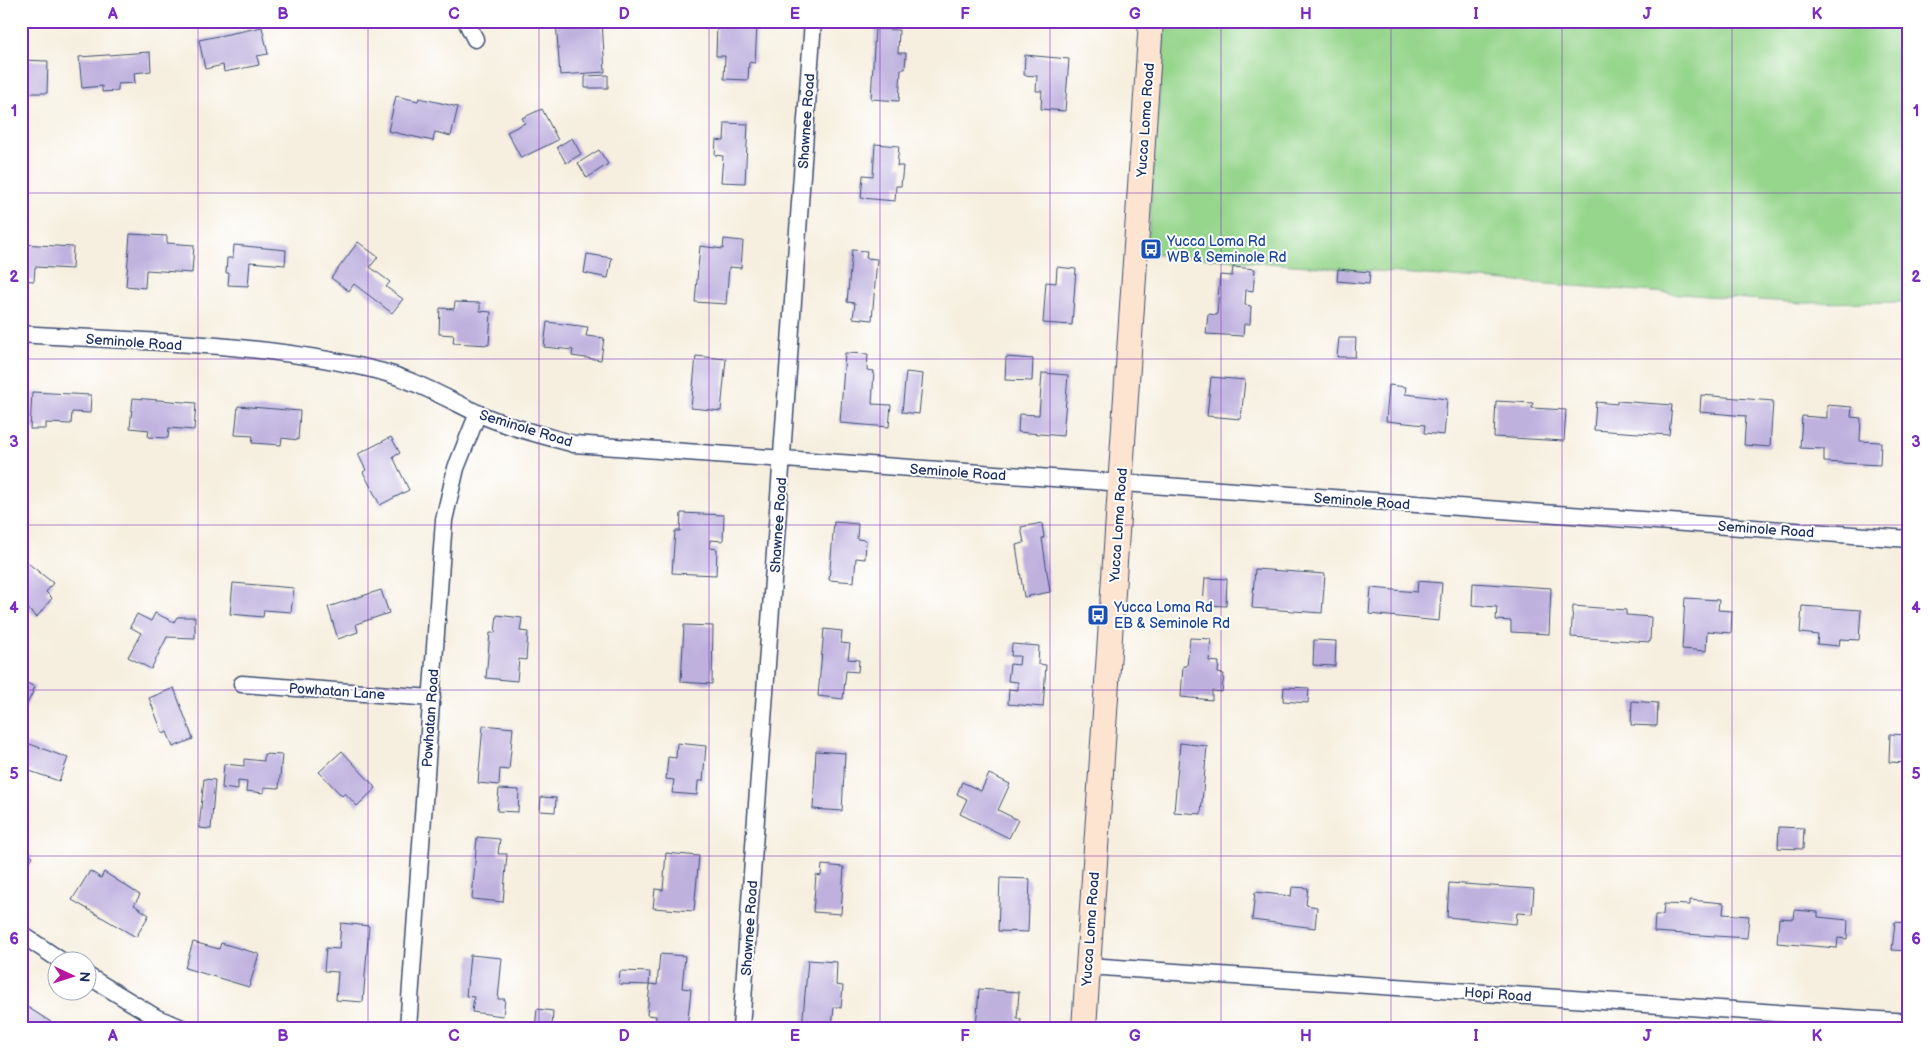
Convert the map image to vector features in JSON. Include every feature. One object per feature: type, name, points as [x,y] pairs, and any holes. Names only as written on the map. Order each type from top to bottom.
[{"type":"main road","name":"Yucca Loma Road","points":[[1084,1028],[1152,21]]},
{"type":"street","points":[[466,21],[475,40]]},
{"type":"street","name":"Shawnee Road","points":[[742,1028],[813,21]]},
{"type":"street","name":"Seminole Road","points":[[21,334],[261,350],[330,361],[384,373],[438,393],[478,413],[518,428],[574,444],[1909,539]]},
{"type":"street","name":"Powhatan Road","points":[[408,1028],[432,698],[438,575],[444,520],[456,468],[478,413]]},
{"type":"street","name":"Powhatan Lane","points":[[242,684],[432,698]]},
{"type":"street","points":[[21,934],[48,952]]},
{"type":"street","name":"Hopi Road","points":[[1088,966],[1909,1022]]},
{"type":"street","points":[[98,982],[156,1018],[182,1028]]},
{"type":"green space","points":[[1165,21],[1909,21],[1909,302],[1800,303],[1147,254]]},
{"type":"building","points":[[556,21],[602,21],[605,72],[560,75]]},
{"type":"building","points":[[717,23],[757,25],[755,63],[749,62],[748,80],[724,79],[725,56],[716,56]]},
{"type":"building","points":[[262,27],[268,54],[257,56],[259,65],[224,72],[223,65],[205,69],[199,40]]},
{"type":"building","points":[[875,29],[899,30],[898,53],[906,53],[905,69],[901,69],[899,101],[871,99]]},
{"type":"building","points":[[150,52],[151,71],[134,73],[135,83],[118,84],[118,91],[102,92],[102,86],[82,88],[79,57]]},
{"type":"building","points":[[1025,55],[1069,59],[1065,111],[1041,109],[1042,91],[1036,91],[1037,76],[1024,75]]},
{"type":"building","points":[[21,60],[48,61],[47,93],[21,93]]},
{"type":"building","points":[[608,75],[608,88],[585,88],[585,76]]},
{"type":"building","points":[[396,96],[418,101],[419,98],[458,107],[451,136],[435,132],[433,141],[388,131]]},
{"type":"building","points":[[542,109],[558,140],[521,158],[507,132],[525,123],[522,118]]},
{"type":"building","points":[[725,123],[748,124],[745,183],[721,182],[723,156],[715,155],[716,140],[724,141]]},
{"type":"building","points":[[572,138],[581,154],[566,163],[557,147]]},
{"type":"building","points":[[875,144],[899,146],[897,166],[903,166],[901,186],[896,186],[895,201],[861,198],[863,175],[873,176]]},
{"type":"building","points":[[599,150],[608,164],[587,178],[578,163]]},
{"type":"building","points":[[130,234],[167,236],[167,243],[194,245],[192,273],[146,270],[145,288],[126,286]]},
{"type":"building","points":[[724,239],[743,241],[741,268],[729,267],[726,304],[695,302],[700,246],[723,249]]},
{"type":"building","points":[[358,242],[378,257],[370,267],[390,282],[386,287],[403,299],[392,313],[354,284],[349,291],[331,278]]},
{"type":"building","points":[[21,244],[73,247],[72,269],[35,267],[34,281],[21,280]]},
{"type":"building","points":[[234,245],[286,250],[285,265],[250,262],[248,286],[228,285],[229,273],[226,273],[227,258],[233,258]]},
{"type":"building","points":[[852,250],[867,251],[866,258],[877,259],[872,320],[853,318],[855,303],[847,302]]},
{"type":"building","points":[[587,254],[612,258],[608,278],[584,273]]},
{"type":"building","points":[[1057,267],[1076,269],[1072,325],[1043,323],[1046,282],[1056,283]]},
{"type":"building","points":[[1233,267],[1255,269],[1253,291],[1246,290],[1245,305],[1251,306],[1250,324],[1244,324],[1243,336],[1206,334],[1208,314],[1217,315],[1220,275],[1232,276]]},
{"type":"building","points":[[1338,269],[1370,272],[1369,284],[1337,281]]},
{"type":"building","points":[[455,302],[480,303],[480,311],[491,312],[489,345],[453,343],[454,335],[439,334],[440,308],[454,309]]},
{"type":"building","points":[[547,322],[588,327],[586,336],[604,338],[601,360],[572,356],[573,350],[544,347]]},
{"type":"building","points":[[1339,338],[1356,338],[1355,357],[1337,357]]},
{"type":"building","points":[[845,353],[868,354],[867,370],[874,371],[872,404],[891,405],[889,427],[840,423]]},
{"type":"building","points":[[696,356],[726,359],[721,411],[691,408]]},
{"type":"building","points":[[1006,357],[1033,359],[1032,381],[1005,380]]},
{"type":"building","points":[[906,372],[923,374],[919,414],[902,412]]},
{"type":"building","points":[[1042,373],[1068,375],[1063,436],[1018,432],[1019,414],[1039,415]]},
{"type":"building","points":[[1211,377],[1245,380],[1241,419],[1207,416]]},
{"type":"building","points":[[1389,385],[1406,387],[1405,394],[1447,399],[1444,435],[1424,433],[1425,425],[1386,421]]},
{"type":"building","points":[[32,392],[91,395],[90,413],[72,412],[71,424],[46,423],[46,429],[30,429]]},
{"type":"building","points":[[1701,395],[1773,401],[1770,447],[1744,445],[1746,416],[1700,412]]},
{"type":"building","points":[[133,398],[196,403],[194,430],[169,428],[168,438],[148,437],[149,430],[130,428]]},
{"type":"building","points":[[1496,401],[1533,403],[1532,408],[1566,410],[1564,441],[1494,437]]},
{"type":"building","points":[[1617,401],[1672,405],[1669,435],[1594,430],[1596,402],[1617,404]]},
{"type":"building","points":[[1827,405],[1852,407],[1851,417],[1861,418],[1860,441],[1881,442],[1880,465],[1824,462],[1824,449],[1800,448],[1802,416],[1827,418]]},
{"type":"building","points":[[238,406],[300,411],[298,440],[282,438],[281,445],[252,443],[253,436],[235,435]]},
{"type":"building","points":[[391,437],[400,453],[393,457],[409,490],[380,505],[363,472],[366,470],[358,454]]},
{"type":"building","points":[[681,513],[724,515],[723,541],[710,540],[710,548],[717,549],[716,575],[672,573],[675,531],[680,531]]},
{"type":"building","points":[[834,522],[858,524],[857,539],[866,540],[865,559],[856,558],[854,582],[829,580]]},
{"type":"building","points":[[1042,523],[1044,538],[1042,538],[1050,592],[1024,597],[1016,545],[1024,543],[1021,527]]},
{"type":"building","points":[[24,560],[53,583],[46,592],[52,598],[37,617],[25,607],[21,612],[21,563]]},
{"type":"building","points":[[1255,569],[1325,574],[1322,613],[1252,608]]},
{"type":"building","points":[[1205,578],[1227,579],[1226,606],[1203,605]]},
{"type":"building","points":[[1418,581],[1442,583],[1439,621],[1369,614],[1371,588],[1417,592]]},
{"type":"building","points":[[233,583],[294,588],[291,612],[264,610],[263,617],[230,614]]},
{"type":"building","points":[[1473,583],[1551,588],[1549,634],[1511,632],[1511,621],[1496,620],[1497,607],[1472,605]]},
{"type":"building","points":[[381,590],[389,613],[356,624],[358,632],[338,639],[328,607]]},
{"type":"building","points":[[1685,598],[1719,600],[1718,610],[1732,611],[1731,633],[1707,631],[1706,651],[1682,649]]},
{"type":"building","points":[[1573,606],[1626,610],[1626,615],[1651,617],[1650,642],[1571,637]]},
{"type":"building","points":[[1802,606],[1861,610],[1859,640],[1840,639],[1839,646],[1817,644],[1818,635],[1800,633]]},
{"type":"building","points":[[155,613],[174,622],[177,617],[195,617],[195,638],[167,637],[151,669],[128,657],[141,633],[130,627],[137,614],[151,621]]},
{"type":"building","points":[[497,615],[522,618],[520,631],[528,632],[526,660],[519,659],[517,681],[486,678],[490,633],[495,633]]},
{"type":"building","points":[[684,625],[713,626],[712,684],[681,682]]},
{"type":"building","points":[[824,629],[842,631],[841,643],[850,644],[848,659],[859,660],[858,672],[846,671],[843,699],[818,696]]},
{"type":"building","points":[[1190,638],[1211,639],[1209,661],[1219,662],[1218,673],[1224,674],[1222,692],[1212,691],[1212,700],[1181,697],[1183,666],[1187,666]]},
{"type":"building","points":[[1314,640],[1336,641],[1335,666],[1313,665]]},
{"type":"building","points":[[1012,644],[1039,646],[1038,664],[1046,665],[1043,707],[1008,704],[1009,689],[1018,690],[1018,682],[1008,681],[1010,664],[1019,665],[1020,656],[1011,656]]},
{"type":"building","points":[[21,680],[35,687],[24,711],[21,709]]},
{"type":"building","points":[[1284,687],[1309,688],[1308,703],[1283,701]]},
{"type":"building","points":[[174,688],[193,739],[173,747],[167,732],[163,734],[149,698]]},
{"type":"building","points":[[1632,701],[1658,703],[1657,726],[1631,725]]},
{"type":"building","points":[[483,725],[513,728],[509,770],[500,769],[499,785],[478,783]]},
{"type":"building","points":[[1890,734],[1909,735],[1909,763],[1889,762]]},
{"type":"building","points":[[27,743],[68,758],[59,781],[21,768],[21,760]]},
{"type":"building","points":[[677,743],[706,746],[703,781],[698,781],[697,795],[672,793],[674,780],[666,779],[668,757],[676,758]]},
{"type":"building","points":[[1180,743],[1207,746],[1201,814],[1174,812]]},
{"type":"building","points":[[342,751],[376,788],[357,806],[345,793],[342,796],[319,772]]},
{"type":"building","points":[[816,751],[845,753],[842,811],[813,809]]},
{"type":"building","points":[[264,754],[282,755],[279,788],[264,787],[264,793],[246,791],[247,782],[238,781],[238,790],[222,788],[224,764],[244,766],[244,759],[264,761]]},
{"type":"building","points":[[989,774],[1010,784],[998,810],[1018,820],[1009,838],[960,814],[967,799],[957,794],[962,782],[981,791]]},
{"type":"building","points":[[204,779],[215,780],[211,829],[199,828]]},
{"type":"building","points":[[499,789],[519,790],[518,812],[497,811]]},
{"type":"building","points":[[541,797],[556,798],[555,812],[540,811]]},
{"type":"building","points":[[1779,827],[1804,828],[1803,849],[1778,848]]},
{"type":"building","points":[[477,837],[500,839],[498,854],[507,854],[503,902],[472,899]]},
{"type":"building","points":[[21,848],[33,857],[21,872]]},
{"type":"building","points":[[666,853],[699,856],[694,911],[653,908],[655,889],[663,890]]},
{"type":"building","points":[[822,865],[844,867],[841,914],[813,912],[816,875],[821,876]]},
{"type":"building","points":[[90,871],[101,878],[104,872],[140,895],[134,905],[149,915],[136,937],[72,900]]},
{"type":"building","points":[[1000,878],[1030,879],[1028,932],[998,931]]},
{"type":"building","points":[[1449,883],[1534,889],[1532,914],[1517,913],[1516,924],[1447,917]]},
{"type":"building","points":[[1292,887],[1308,888],[1306,905],[1317,907],[1315,928],[1252,920],[1255,892],[1291,896]]},
{"type":"building","points":[[1690,900],[1724,903],[1723,914],[1749,916],[1747,938],[1654,932],[1655,915],[1663,915],[1664,904],[1690,905]]},
{"type":"building","points":[[1795,910],[1818,912],[1818,917],[1848,920],[1847,939],[1838,938],[1837,948],[1777,943],[1779,918],[1794,919]]},
{"type":"building","points":[[1907,915],[1909,915],[1909,951],[1892,950],[1895,922],[1906,923]]},
{"type":"building","points":[[341,923],[369,926],[363,1002],[336,1000],[338,972],[324,971],[326,948],[339,949]]},
{"type":"building","points":[[193,942],[219,949],[221,943],[259,954],[249,987],[185,968]]},
{"type":"building","points":[[660,954],[685,956],[682,988],[691,989],[687,1028],[655,1028],[656,1016],[647,1015],[650,984],[657,985]]},
{"type":"building","points":[[470,955],[502,958],[498,999],[505,999],[503,1016],[472,1012],[474,997],[466,996]]},
{"type":"building","points":[[808,960],[837,962],[836,985],[843,986],[841,1008],[834,1007],[832,1028],[802,1028]]},
{"type":"building","points":[[620,971],[650,972],[649,985],[619,984]]},
{"type":"building","points":[[979,989],[1019,992],[1017,1019],[1021,1019],[1020,1028],[976,1028]]},
{"type":"building","points":[[21,1003],[57,1026],[56,1028],[21,1028]]},
{"type":"building","points":[[537,1009],[553,1011],[552,1028],[535,1028]]},
{"type":"place","name":"Yucca Loma Rd WB & Seminole Rd","points":[[1151,249]]},
{"type":"place","name":"Yucca Loma Rd EB & Seminole Rd","points":[[1098,615]]}]
